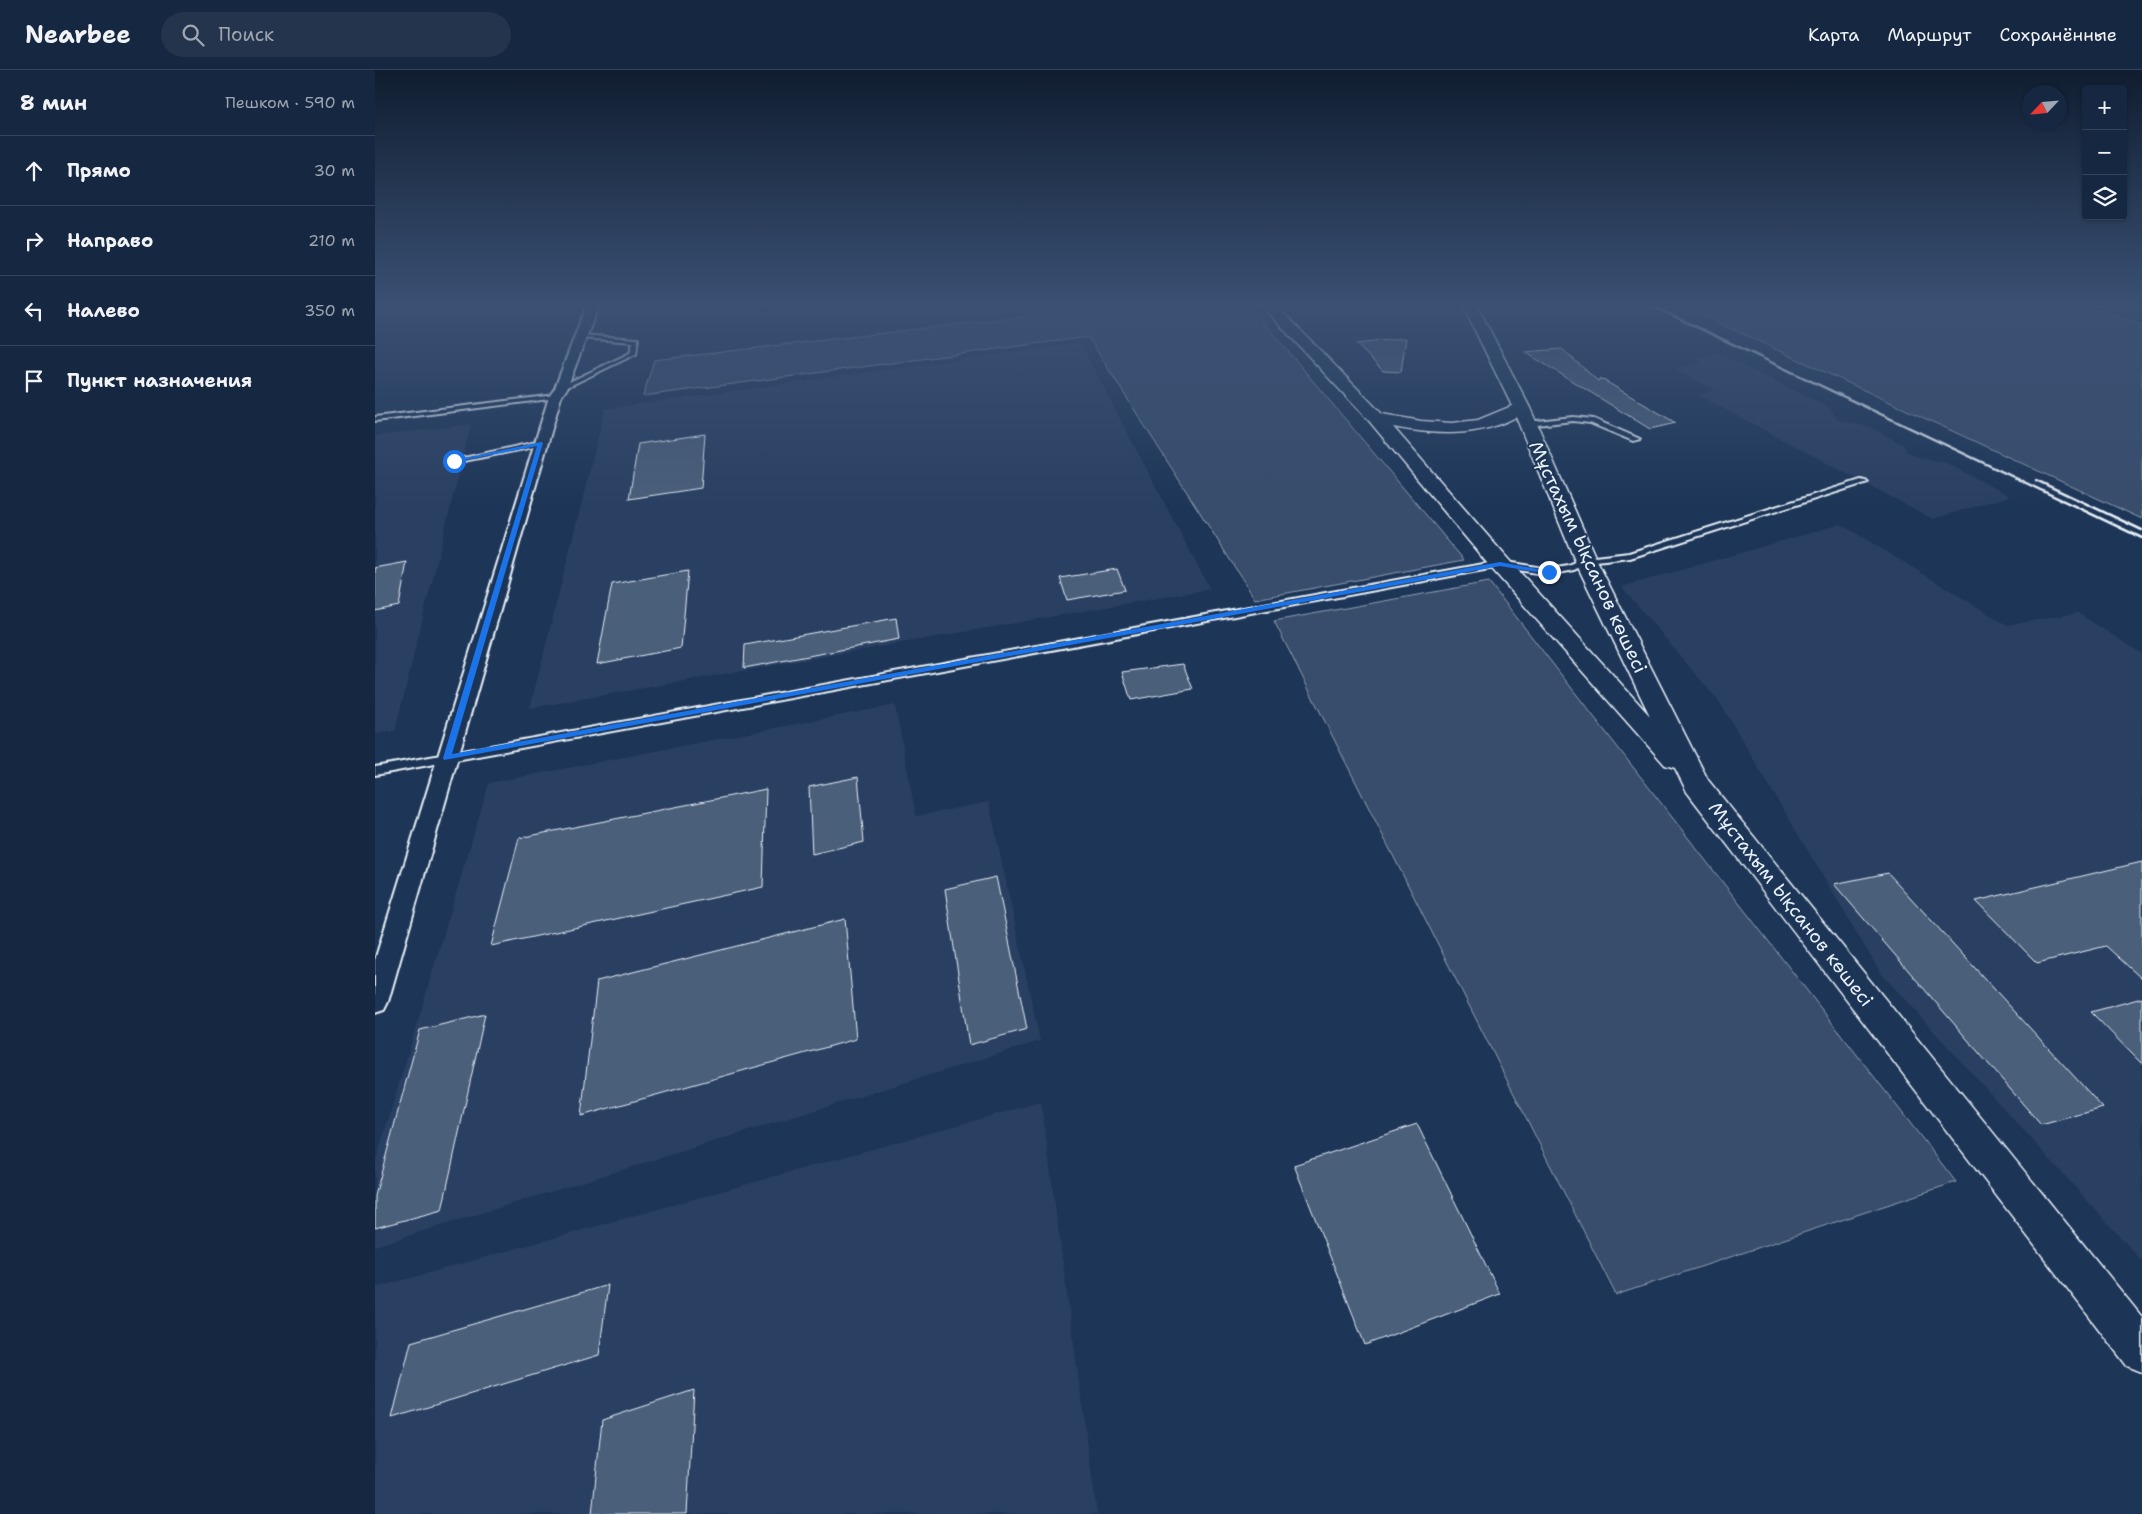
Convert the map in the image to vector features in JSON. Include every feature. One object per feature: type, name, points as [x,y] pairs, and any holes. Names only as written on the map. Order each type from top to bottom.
[{"type":"main road","points":[[1331,371],[1376,418],[1500,564],[1697,785]]},
{"type":"main road","name":"Мұстахым Ықсанов көшесі","points":[[1502,371],[1524,416],[1586,561],[1697,785],[2142,1351]]},
{"type":"main road","points":[[1376,418],[1430,428],[1465,427],[1524,416]]},
{"type":"street","points":[[375,1002],[541,443],[566,371]]},
{"type":"lane","points":[[375,419],[558,392],[599,371]]},
{"type":"lane","points":[[1524,416],[1591,421],[1636,439]]},
{"type":"lane","points":[[454,461],[541,443]]},
{"type":"lane","points":[[375,772],[1500,564],[1549,572],[1571,568],[1586,561],[1630,555],[1864,482]]},
{"type":"shaded area","points":[[651,371],[829,371],[643,396]]},
{"type":"shaded area","points":[[876,371],[1095,371],[1210,589],[530,708],[605,409]]},
{"type":"shaded area","points":[[1110,371],[1305,371],[1464,560],[1255,599]]},
{"type":"shaded area","points":[[1679,371],[1755,371],[1830,408],[1838,420],[1870,427],[1904,445],[1905,451],[1918,457],[1944,462],[2010,496],[1933,519],[1698,395],[1715,390]]},
{"type":"shaded area","points":[[1823,371],[2142,371],[2142,519]]},
{"type":"shaded area","points":[[471,424],[395,731],[375,734],[375,436]]},
{"type":"shaded area","points":[[1841,524],[2007,625],[2078,613],[2142,654],[2142,1261],[1880,972],[1720,703],[1622,587]]},
{"type":"shaded area","points":[[1489,582],[1956,1182],[1616,1295],[1274,621]]},
{"type":"shaded area","points":[[895,705],[916,816],[989,802],[1040,1041],[375,1246],[375,1164],[489,783]]},
{"type":"shaded area","points":[[1041,1102],[1097,1514],[375,1514],[375,1288]]},
{"type":"building","points":[[1556,371],[1587,371],[1598,381],[1600,378],[1676,423],[1650,429]]},
{"type":"building","points":[[705,434],[701,488],[629,499],[638,444]]},
{"type":"building","points":[[407,562],[399,606],[375,611],[375,568]]},
{"type":"building","points":[[1117,569],[1125,590],[1067,600],[1060,578]]},
{"type":"building","points":[[688,571],[681,648],[597,664],[612,584]]},
{"type":"building","points":[[896,618],[899,639],[744,668],[745,645]]},
{"type":"building","points":[[1183,664],[1193,689],[1131,700],[1122,672]]},
{"type":"building","points":[[858,777],[864,842],[812,854],[809,787]]},
{"type":"building","points":[[766,789],[763,887],[491,946],[519,838]]},
{"type":"building","points":[[2142,862],[2142,979],[2106,946],[2037,963],[1976,901]]},
{"type":"building","points":[[1888,873],[2103,1108],[2041,1125],[1834,884]]},
{"type":"building","points":[[996,877],[1027,1029],[969,1045],[945,889]]},
{"type":"building","points":[[845,919],[856,1039],[581,1116],[597,981]]},
{"type":"building","points":[[2142,998],[2142,1064],[2091,1012]]},
{"type":"building","points":[[485,1014],[442,1210],[375,1228],[375,1196],[420,1030]]},
{"type":"building","points":[[1417,1124],[1500,1294],[1365,1345],[1294,1165]]},
{"type":"building","points":[[608,1285],[599,1355],[392,1418],[411,1342]]},
{"type":"building","points":[[694,1390],[687,1514],[592,1514],[602,1420]]},
{"type":"railway","points":[[1790,371],[2142,538]]},
{"type":"railway","points":[[2036,480],[2142,530]]},
{"type":"route","points":[[454,461],[541,443],[447,758],[1500,564],[1549,572]]}]
